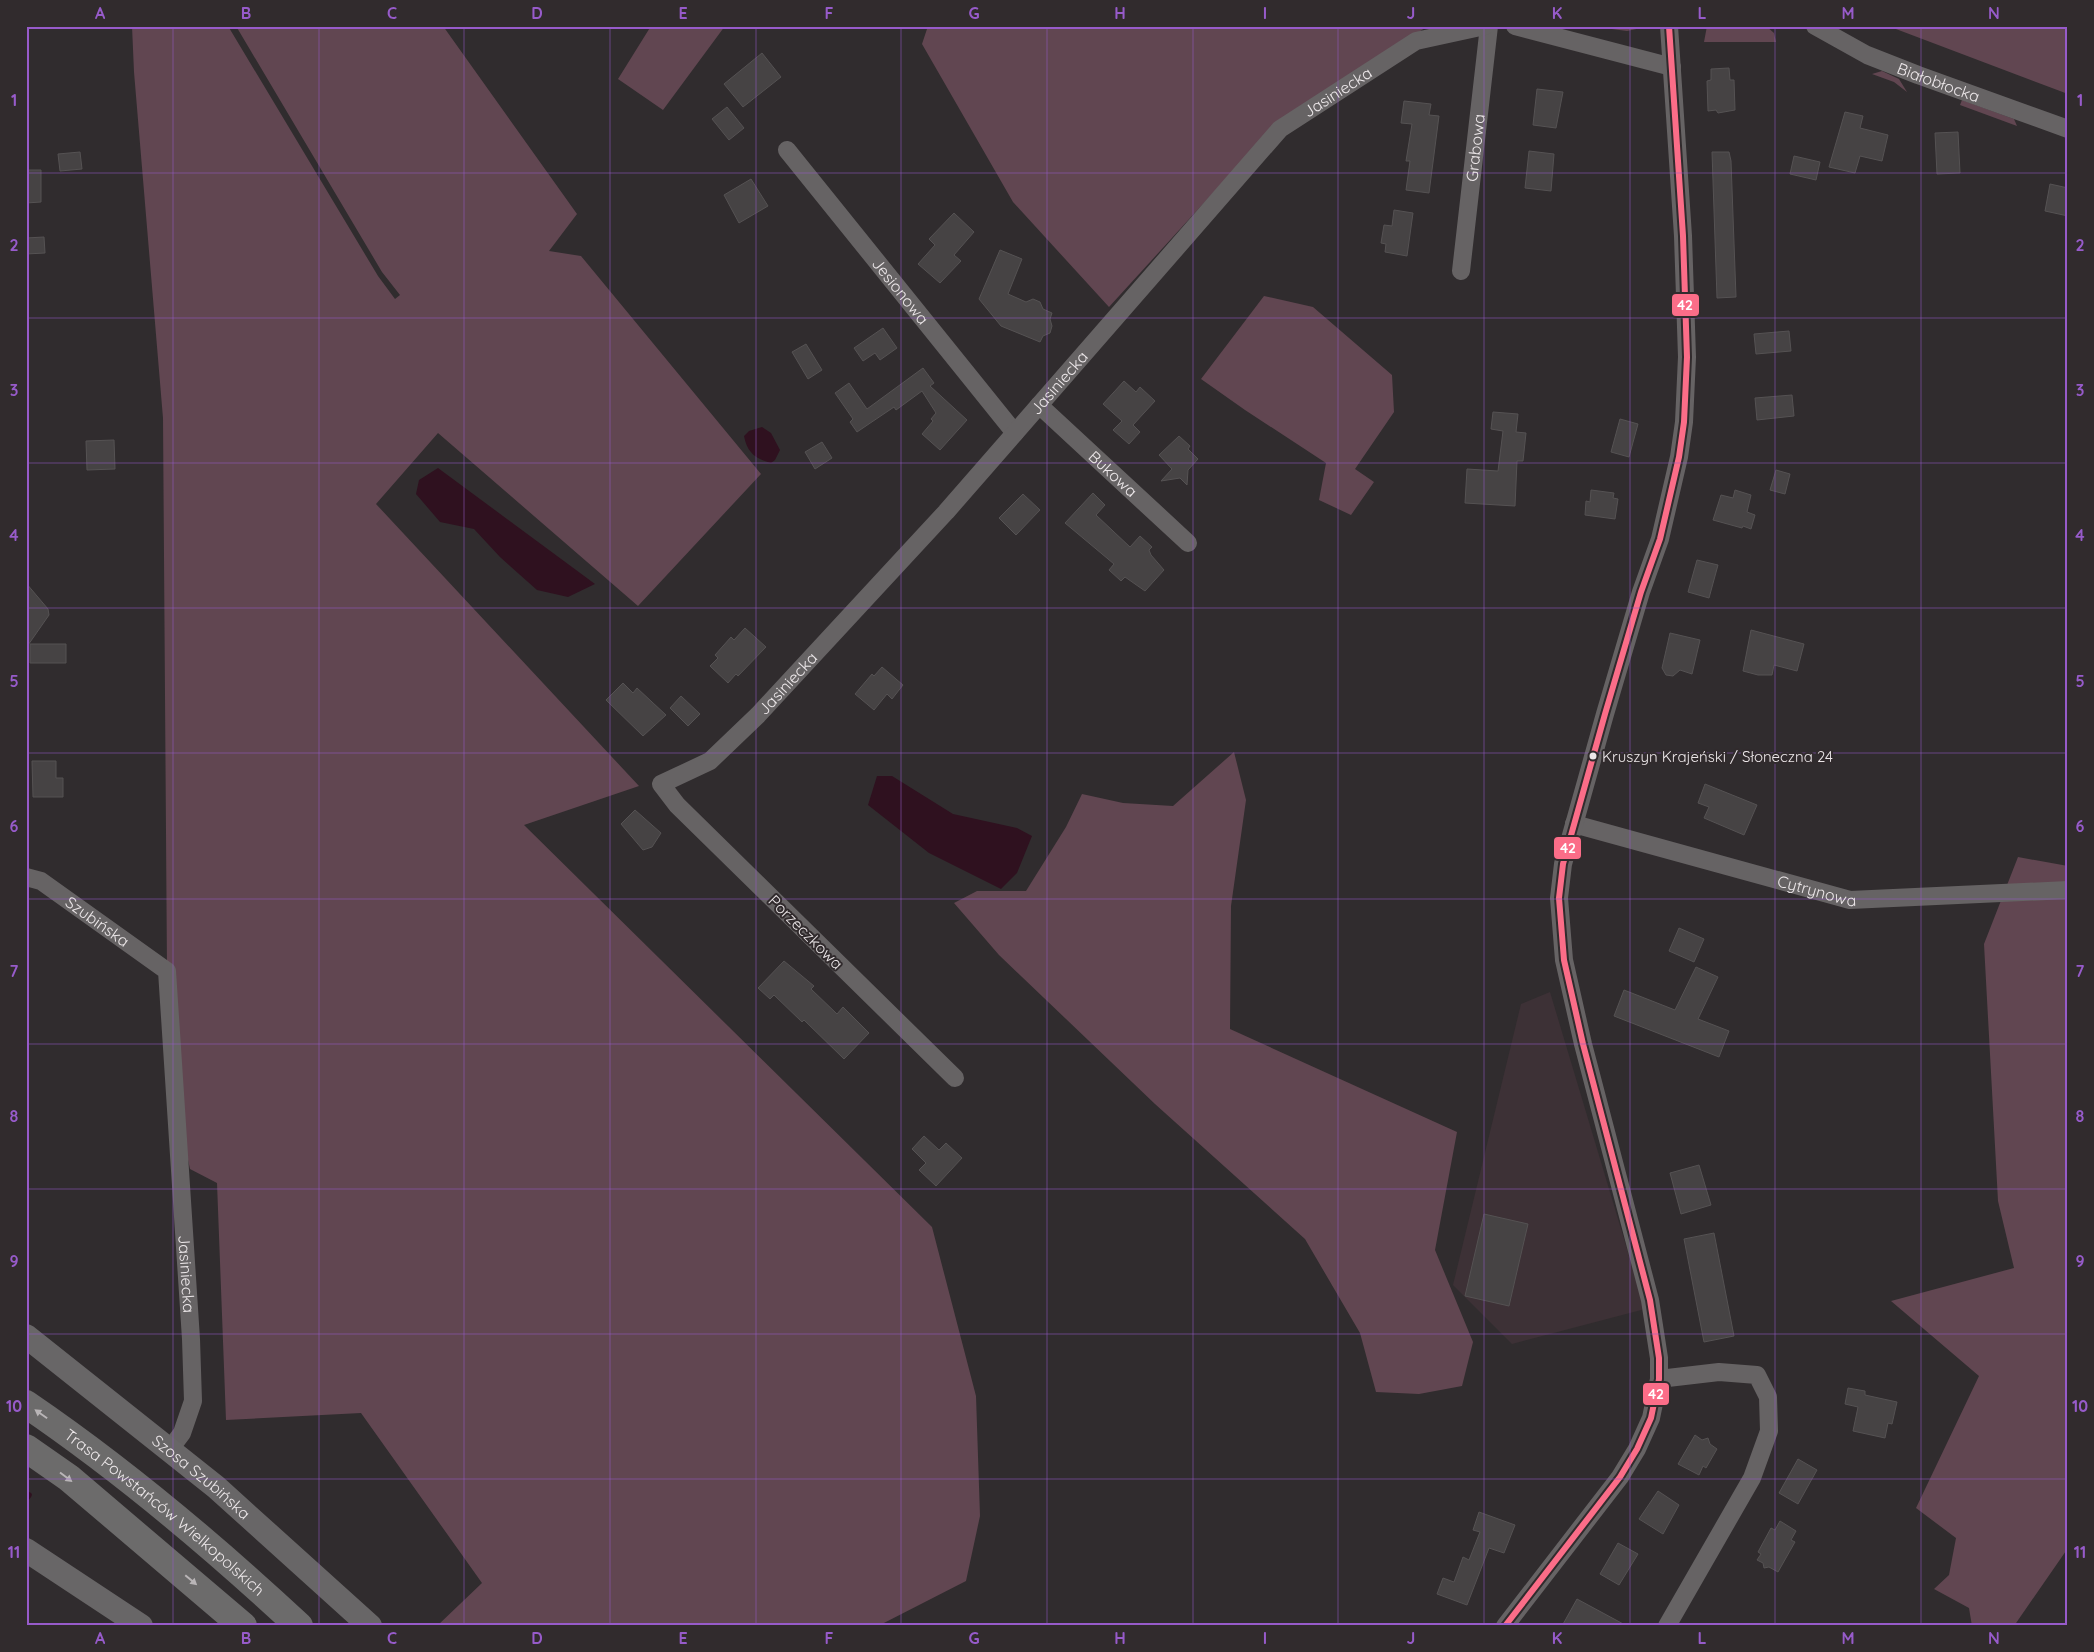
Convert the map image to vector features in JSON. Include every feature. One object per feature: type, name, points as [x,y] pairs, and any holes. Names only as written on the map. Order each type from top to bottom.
[{"type":"highway","name":"Trasa Powstańców Wielkopolskich","points":[[26,1404],[104,1460],[159,1504],[226,1560],[299,1626]]},
{"type":"highway","name":"Trasa Powstańców Wielkopolskich","points":[[26,1448],[69,1478],[242,1626]]},
{"type":"street","name":"Jasiniecka","points":[[661,784],[710,761],[758,714],[946,512],[1280,129],[1416,41],[1485,26]]},
{"type":"street","name":"Grabowa","points":[[1461,271],[1489,26]]},
{"type":"street","points":[[1515,26],[1672,66]]},
{"type":"street","points":[[1505,1626],[1614,1484],[1638,1448],[1651,1418],[1659,1379],[1659,1358],[1650,1300],[1583,1044],[1564,960],[1559,898],[1564,864],[1574,824],[1641,592],[1660,539],[1679,457],[1684,422],[1687,357],[1683,236],[1669,26]]},
{"type":"street","name":"Białobłocka","points":[[1815,26],[1866,55],[2068,129]]},
{"type":"street","name":"Jesionowa","points":[[787,150],[1014,433]]},
{"type":"street","name":"Bukowa","points":[[1039,405],[1188,543]]},
{"type":"street","name":"Porzeczkowa","points":[[661,784],[677,805],[955,1078]]},
{"type":"street","name":"Cytrynowa","points":[[1574,824],[1850,900],[2068,890]]},
{"type":"street","name":"Szubińska","points":[[26,866],[34,879],[167,971]]},
{"type":"street","name":"Jasiniecka","points":[[167,971],[191,1339],[193,1401],[182,1433],[170,1449]]},
{"type":"street","name":"Szosa Szubińska","points":[[26,1336],[170,1449],[281,1544],[370,1626]]},
{"type":"street","points":[[1659,1379],[1719,1372],[1757,1375],[1768,1397],[1769,1431],[1752,1478],[1667,1626]]},
{"type":"street","points":[[26,1550],[141,1626]]},
{"type":"shaded area","points":[[132,26],[228,26],[378,276],[395,299],[400,295],[382,272],[236,26],[443,26],[577,214],[549,251],[581,256],[761,474],[638,606],[438,433],[376,504],[639,786],[524,825],[932,1227],[976,1396],[980,1516],[966,1581],[878,1626],[437,1626],[482,1583],[361,1413],[226,1420],[217,1183],[190,1169],[174,1094],[167,971],[163,418],[134,72]]},
{"type":"shaded area","points":[[651,26],[725,26],[663,110],[618,79]]},
{"type":"shaded area","points":[[928,26],[1428,26],[1275,125],[1109,307],[1013,202],[922,44]]},
{"type":"shaded area","points":[[1589,26],[1646,26],[1646,27],[1627,31]]},
{"type":"shaded area","points":[[1707,26],[1766,26],[1774,33],[1776,42],[1704,42]]},
{"type":"shaded area","points":[[1888,26],[2068,26],[2068,94]]},
{"type":"shaded area","points":[[1882,71],[1899,79],[1907,92],[1894,82],[1872,74]]},
{"type":"shaded area","points":[[1962,100],[2014,119],[2017,126],[1960,105]]},
{"type":"shaded area","points":[[1264,296],[1313,307],[1392,375],[1394,412],[1355,469],[1374,482],[1351,515],[1319,500],[1326,463],[1201,379]]},
{"type":"shaded area","points":[[762,427],[771,433],[780,450],[775,460],[771,463],[756,457],[745,442],[744,436],[749,431]]},
{"type":"shaded area","points":[[438,468],[595,584],[568,597],[537,590],[500,557],[474,529],[440,522],[416,494],[419,480]]},
{"type":"shaded area","points":[[1234,752],[1246,800],[1231,906],[1230,1029],[1457,1132],[1435,1250],[1473,1342],[1462,1386],[1419,1394],[1376,1392],[1360,1333],[1305,1239],[1155,1104],[999,955],[954,903],[977,891],[1026,891],[1066,827],[1082,794],[1123,803],[1173,806]]},
{"type":"shaded area","points":[[877,776],[892,776],[953,814],[1017,828],[1032,836],[1017,873],[1001,889],[929,853],[868,805]]},
{"type":"shaded area","points":[[2018,857],[2068,866],[2068,1507],[2065,1522],[2068,1548],[2014,1626],[1972,1626],[1969,1608],[1934,1589],[1949,1575],[1956,1538],[1916,1508],[1979,1376],[1891,1301],[2014,1268],[1998,1201],[1984,944]]},
{"type":"shaded area","points":[[1550,992],[1645,1309],[1512,1344],[1453,1285],[1521,1004]]},
{"type":"building","points":[[762,53],[781,77],[743,107],[724,84]]},
{"type":"building","points":[[1729,68],[1730,80],[1734,80],[1735,110],[1718,113],[1716,110],[1708,111],[1707,81],[1711,80],[1711,69]]},
{"type":"building","points":[[1537,89],[1563,92],[1556,128],[1533,125]]},
{"type":"building","points":[[1404,101],[1431,104],[1429,115],[1439,116],[1429,193],[1406,190],[1410,161],[1406,161],[1412,124],[1401,123]]},
{"type":"building","points":[[727,107],[744,128],[729,140],[712,119]]},
{"type":"building","points":[[1845,112],[1863,116],[1860,128],[1888,135],[1882,161],[1860,156],[1855,173],[1829,167]]},
{"type":"building","points":[[1958,132],[1960,173],[1937,174],[1935,133]]},
{"type":"building","points":[[1529,151],[1554,154],[1551,191],[1525,188]]},
{"type":"building","points":[[80,152],[82,169],[60,171],[58,154]]},
{"type":"building","points":[[1712,152],[1729,152],[1731,161],[1736,297],[1717,298]]},
{"type":"building","points":[[1794,156],[1820,162],[1816,180],[1790,174]]},
{"type":"building","points":[[26,170],[41,170],[41,202],[26,203]]},
{"type":"building","points":[[751,179],[768,206],[739,223],[724,195]]},
{"type":"building","points":[[2050,184],[2068,188],[2068,216],[2045,211]]},
{"type":"building","points":[[1394,210],[1413,213],[1407,256],[1385,252],[1386,244],[1381,243],[1384,225],[1392,226]]},
{"type":"building","points":[[954,213],[974,232],[954,255],[961,261],[940,283],[918,264],[935,245],[929,239]]},
{"type":"building","points":[[44,237],[45,253],[26,254],[26,238]]},
{"type":"building","points":[[1000,250],[1022,259],[1008,294],[1026,302],[1033,299],[1040,302],[1043,309],[1052,313],[1050,333],[1043,336],[1040,342],[1001,326],[979,299]]},
{"type":"building","points":[[883,328],[897,348],[880,360],[875,353],[863,361],[854,348]]},
{"type":"building","points":[[1789,331],[1791,351],[1756,354],[1754,334]]},
{"type":"building","points":[[806,344],[822,370],[808,379],[792,352]]},
{"type":"building","points":[[923,368],[934,383],[930,386],[967,420],[940,450],[922,434],[933,421],[931,419],[936,413],[922,391],[896,410],[894,407],[857,432],[850,422],[853,419],[835,393],[849,383],[867,409]]},
{"type":"building","points":[[1124,381],[1136,392],[1140,387],[1155,401],[1133,425],[1140,432],[1129,444],[1113,430],[1122,421],[1103,404]]},
{"type":"building","points":[[1792,395],[1794,416],[1757,420],[1755,398]]},
{"type":"building","points":[[1493,412],[1518,414],[1516,432],[1526,433],[1523,461],[1517,461],[1515,506],[1465,503],[1467,469],[1498,471],[1503,431],[1491,429]]},
{"type":"building","points":[[1620,419],[1638,424],[1629,457],[1611,452]]},
{"type":"building","points":[[1179,436],[1190,446],[1188,449],[1198,459],[1188,470],[1187,485],[1180,478],[1161,481],[1172,469],[1159,455]]},
{"type":"building","points":[[114,440],[115,469],[87,470],[86,441]]},
{"type":"building","points":[[822,442],[832,458],[815,469],[805,452]]},
{"type":"building","points":[[1776,470],[1790,474],[1785,494],[1770,490]]},
{"type":"building","points":[[1591,490],[1614,493],[1613,498],[1618,499],[1615,519],[1585,515],[1586,501],[1590,502]]},
{"type":"building","points":[[1735,490],[1751,495],[1747,512],[1755,515],[1751,529],[1713,520],[1721,495],[1733,498]]},
{"type":"building","points":[[1093,493],[1105,505],[1096,515],[1130,547],[1140,536],[1152,547],[1149,550],[1151,555],[1164,570],[1145,591],[1125,577],[1121,581],[1109,570],[1114,564],[1065,523]]},
{"type":"building","points":[[1023,494],[1040,510],[1016,535],[999,518]]},
{"type":"building","points":[[1697,560],[1718,565],[1709,598],[1688,592]]},
{"type":"building","points":[[26,583],[48,609],[49,615],[26,648]]},
{"type":"building","points":[[745,628],[766,647],[738,676],[736,674],[728,683],[710,666],[718,658],[715,655],[731,637],[734,640]]},
{"type":"building","points":[[1751,630],[1804,644],[1797,671],[1774,665],[1772,675],[1758,675],[1743,671]]},
{"type":"building","points":[[1670,633],[1700,640],[1692,674],[1680,670],[1673,676],[1666,675],[1662,668]]},
{"type":"building","points":[[30,644],[66,644],[66,663],[30,663]]},
{"type":"building","points":[[882,667],[903,685],[892,699],[887,694],[874,710],[855,694],[872,674],[874,676]]},
{"type":"building","points":[[623,683],[633,693],[637,688],[666,715],[643,736],[606,700]]},
{"type":"building","points":[[681,696],[700,714],[688,726],[670,708]]},
{"type":"building","points":[[32,761],[56,761],[56,778],[63,778],[63,797],[33,797]]},
{"type":"building","points":[[1705,784],[1757,805],[1744,835],[1704,818],[1709,807],[1698,803]]},
{"type":"building","points":[[635,810],[661,833],[652,847],[643,850],[621,824]]},
{"type":"building","points":[[1679,928],[1704,939],[1694,962],[1669,951]]},
{"type":"building","points":[[784,961],[814,986],[811,989],[837,1014],[843,1007],[869,1033],[844,1059],[804,1020],[802,1022],[774,995],[770,999],[758,988]]},
{"type":"building","points":[[1696,967],[1718,977],[1698,1019],[1729,1031],[1719,1057],[1614,1016],[1624,990],[1675,1010]]},
{"type":"building","points":[[924,1136],[939,1150],[946,1143],[962,1158],[936,1186],[919,1170],[926,1163],[912,1149]]},
{"type":"building","points":[[1699,1165],[1711,1205],[1681,1214],[1670,1173]]},
{"type":"building","points":[[1484,1214],[1528,1224],[1509,1306],[1465,1296]]},
{"type":"building","points":[[1714,1233],[1734,1336],[1704,1342],[1684,1239]]},
{"type":"building","points":[[1848,1388],[1865,1391],[1865,1395],[1897,1402],[1892,1424],[1888,1423],[1885,1438],[1853,1431],[1858,1407],[1845,1404]]},
{"type":"building","points":[[1695,1435],[1702,1440],[1708,1438],[1710,1444],[1717,1449],[1706,1468],[1703,1466],[1699,1475],[1678,1464]]},
{"type":"building","points":[[1798,1459],[1817,1470],[1798,1504],[1779,1493]]},
{"type":"building","points":[[1658,1491],[1679,1505],[1663,1534],[1639,1519]]},
{"type":"building","points":[[1479,1512],[1515,1525],[1504,1553],[1489,1548],[1467,1605],[1437,1594],[1443,1578],[1454,1582],[1463,1557],[1469,1560],[1480,1532],[1473,1530]]},
{"type":"building","points":[[1780,1521],[1796,1531],[1791,1540],[1795,1542],[1778,1572],[1769,1567],[1764,1568],[1763,1563],[1757,1560],[1761,1554],[1758,1552],[1771,1528],[1775,1530]]},
{"type":"building","points":[[1618,1543],[1638,1554],[1619,1585],[1600,1574]]},
{"type":"building","points":[[1577,1599],[1627,1626],[1562,1626]]},
{"type":"waterway","points":[[26,1499],[29,1495]]},
{"type":"transit line","name":"42","points":[[1505,1626],[1620,1477],[1637,1449],[1651,1418],[1659,1379],[1659,1358],[1650,1300],[1583,1044],[1564,960],[1559,898],[1563,864],[1605,714],[1641,592],[1660,539],[1679,457],[1684,422],[1687,357],[1683,236],[1669,26]]},
{"type":"place","name":"Kruszyn Krajeński / Słoneczna 24","points":[[1593,756]]}]
